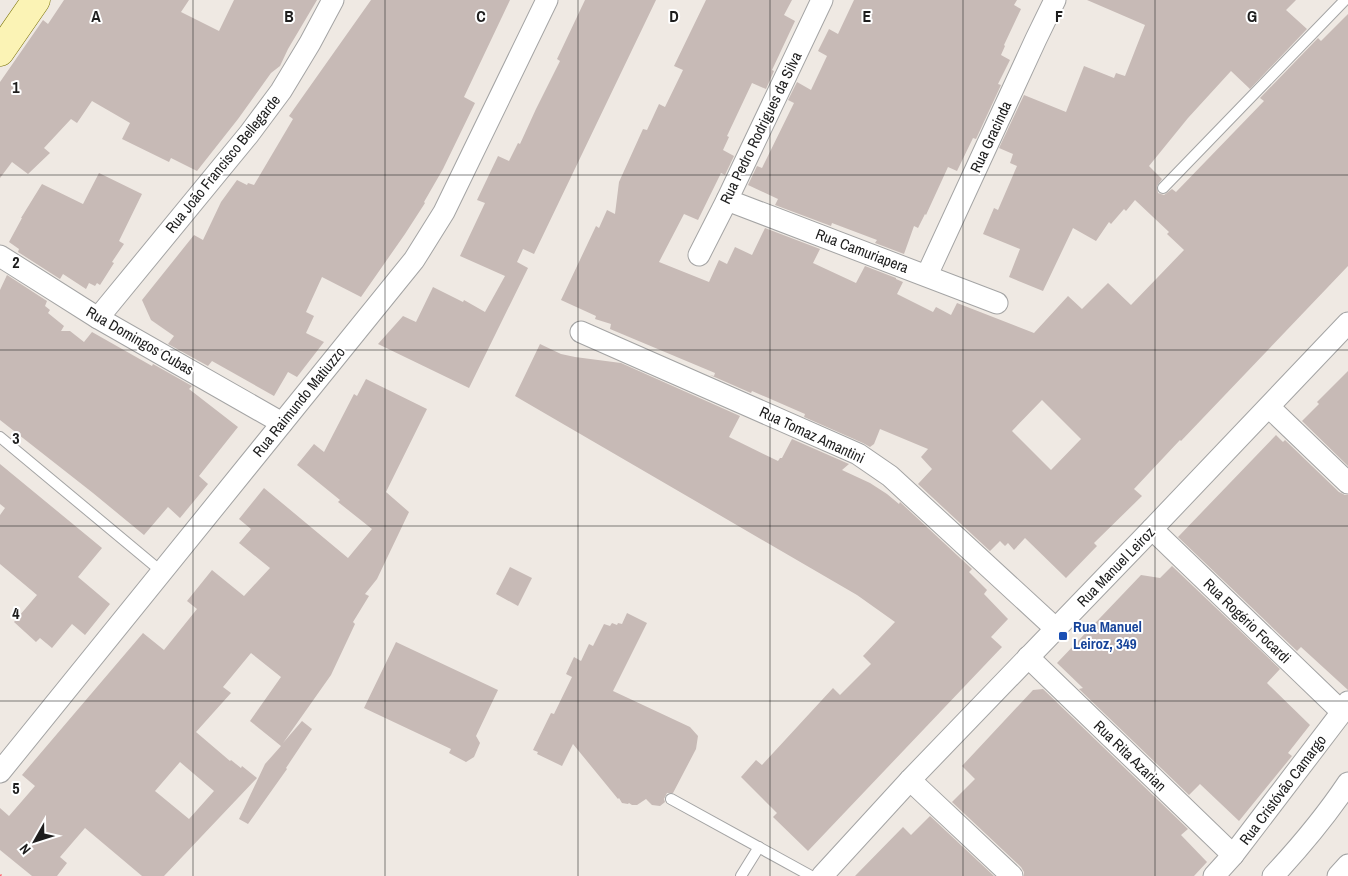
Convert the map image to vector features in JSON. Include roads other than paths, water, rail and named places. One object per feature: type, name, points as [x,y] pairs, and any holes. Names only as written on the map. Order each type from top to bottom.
[{"type":"street","points":[[0,52],[36,0]]},
{"type":"street","name":"Rua João Francisco Bellegarde","points":[[98,318],[270,106],[310,43],[334,0]]},
{"type":"street","name":"Rua Raimundo Matiuzzo","points":[[0,772],[414,260],[444,212],[547,0]]},
{"type":"street","name":"Rua Pedro Rodrigues da Silva","points":[[699,255],[822,0]]},
{"type":"street","name":"Rua Gracinda","points":[[927,276],[1055,0]]},
{"type":"street","name":"Rua Camuriapera","points":[[727,200],[997,303]]},
{"type":"street","name":"Rua Domingos Cubas","points":[[0,256],[98,318],[282,423]]},
{"type":"street","name":"Rua Manuel Leiroz","points":[[822,876],[910,780],[1348,323]]},
{"type":"street","name":"Rua Tomaz Amantini","points":[[581,332],[858,454],[890,476],[1055,628]]},
{"type":"street","points":[[1269,407],[1348,483]]},
{"type":"street","name":"Rua Rogério Focardi","points":[[1152,529],[1345,707]]},
{"type":"street","name":"Rua Rita Azarian","points":[[1028,656],[1233,855]]},
{"type":"street","name":"Rua Cristóvão Camargo","points":[[1214,876],[1233,855],[1345,707]]},
{"type":"street","points":[[910,780],[1012,876]]},
{"type":"street","points":[[1273,876],[1336,800],[1348,782]]},
{"type":"street","points":[[1338,876],[1348,865]]},
{"type":"lane","points":[[1163,188],[1345,0]]},
{"type":"lane","points":[[0,437],[162,572]]},
{"type":"lane","points":[[671,799],[811,876]]},
{"type":"lane","points":[[741,876],[759,847]]},
{"type":"place","name":"Rua Manuel Leiroz, 349","points":[[1063,636]]}]
